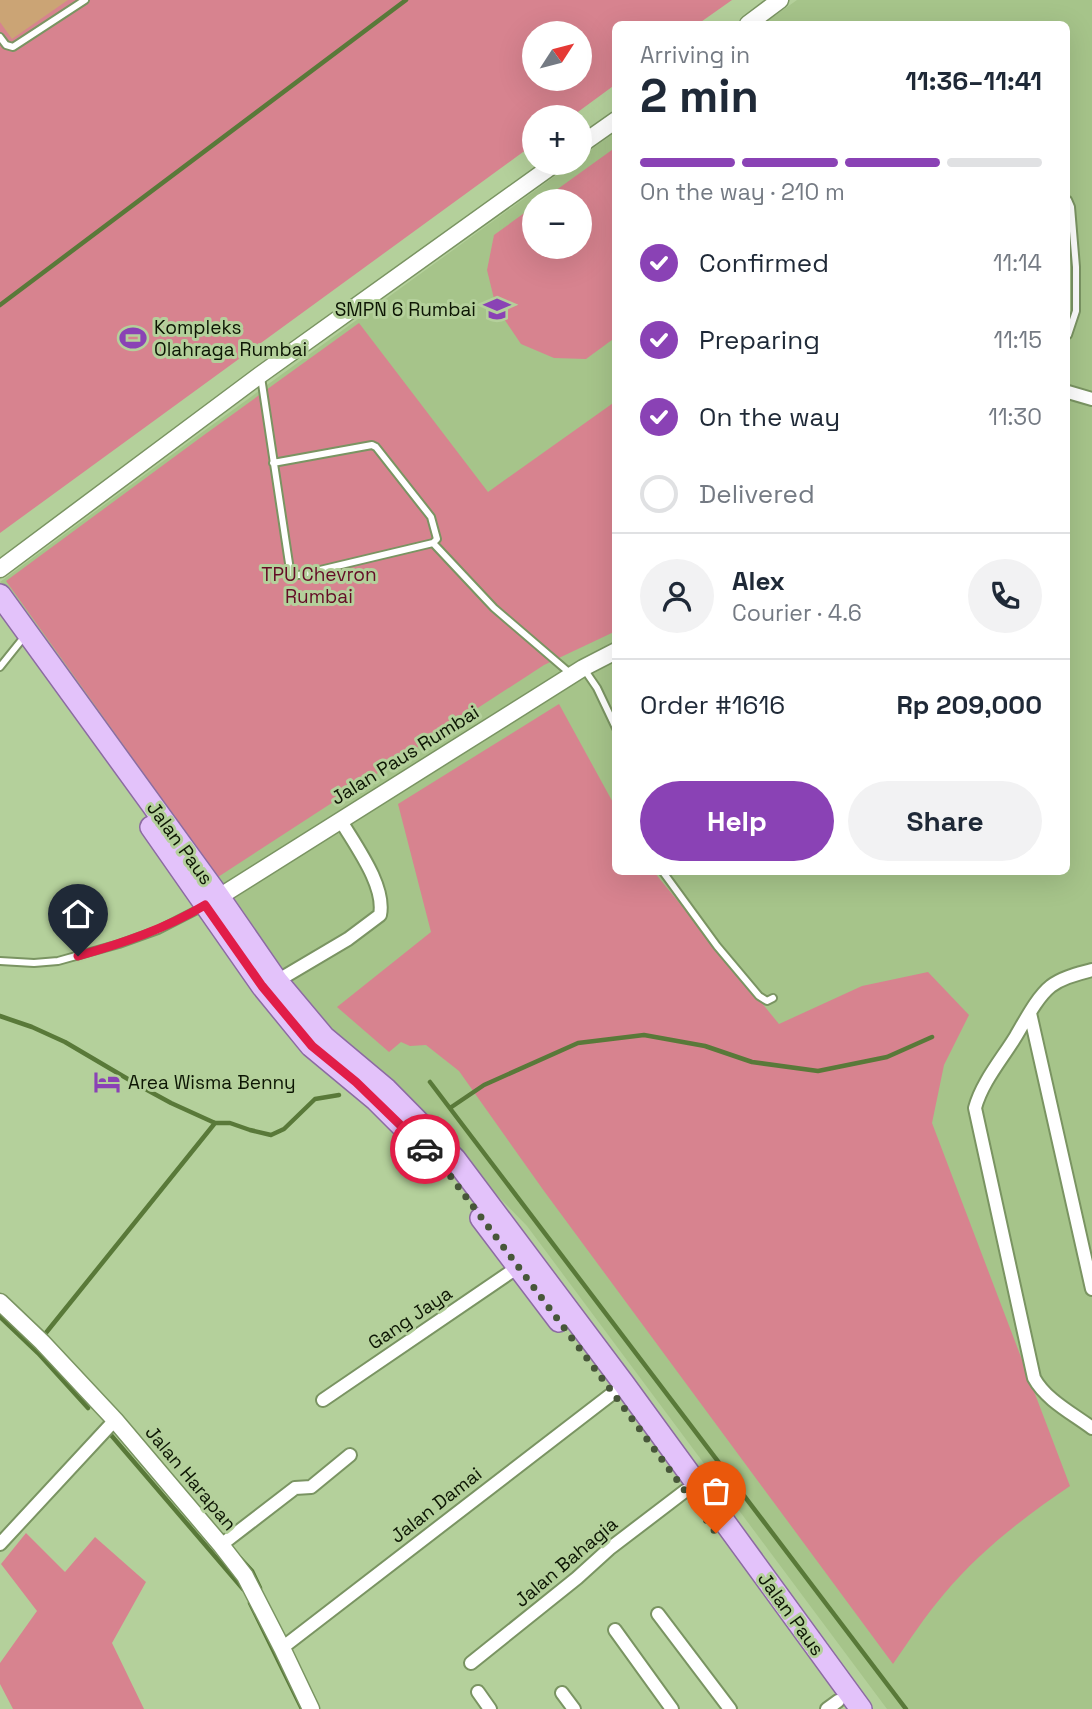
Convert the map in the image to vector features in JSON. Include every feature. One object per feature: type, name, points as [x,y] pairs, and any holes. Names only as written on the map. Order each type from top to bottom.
[{"type":"main road","name":"Jalan Paus","points":[[0,595],[212,901],[262,986],[312,1046],[376,1100],[445,1169],[685,1491],[836,1706]]},
{"type":"main road","name":"Jalan Paus","points":[[0,614],[212,901],[277,981],[324,1037],[386,1089],[455,1158],[861,1709]]},
{"type":"street","points":[[754,21],[780,0]]},
{"type":"street","points":[[592,137],[612,123]]},
{"type":"street","points":[[0,569],[260,375],[539,175]]},
{"type":"street","points":[[1070,393],[1092,399]]},
{"type":"street","name":"Jalan Paus Rumbai","points":[[212,901],[577,671],[612,653]]},
{"type":"street","points":[[277,981],[348,939],[380,915],[379,891],[341,821]]},
{"type":"street","points":[[1092,970],[1063,978],[1049,988],[1030,1013],[979,1096],[975,1108],[1034,1378],[1048,1396],[1092,1428]]},
{"type":"street","points":[[1030,1013],[1092,1289]]},
{"type":"street","name":"Gang Jaya","points":[[323,1400],[518,1267]]},
{"type":"street","name":"Jalan Harapan","points":[[0,1302],[42,1342],[224,1542],[285,1645],[311,1709]]},
{"type":"street","name":"Jalan Damai","points":[[285,1645],[613,1393]]},
{"type":"street","points":[[0,1544],[114,1420]]},
{"type":"street","points":[[224,1542],[295,1488],[311,1487],[350,1455]]},
{"type":"street","name":"Jalan Bahagia","points":[[471,1663],[578,1578],[609,1549],[685,1491]]},
{"type":"street","points":[[658,1614],[730,1709]]},
{"type":"street","points":[[615,1630],[672,1709]]},
{"type":"street","points":[[478,1692],[490,1709]]},
{"type":"street","points":[[562,1693],[574,1709]]},
{"type":"lane","points":[[0,37],[6,45],[13,47],[85,0]]},
{"type":"lane","points":[[1070,205],[1076,267],[1076,311],[1070,328]]},
{"type":"lane","points":[[260,375],[273,463],[290,570],[292,574],[299,575],[433,543],[437,538],[431,517],[372,445],[273,463]]},
{"type":"lane","points":[[433,543],[494,608],[597,688],[612,719]]},
{"type":"lane","points":[[0,667],[20,642]]},
{"type":"lane","points":[[665,875],[717,946],[759,996],[767,1001],[773,998]]},
{"type":"lane","points":[[0,961],[58,961],[119,944],[158,930],[212,901]]},
{"type":"shaded area","points":[[797,0],[1092,0],[1092,1709],[887,1709],[527,1226],[433,1129],[325,1039],[0,582],[522,200],[522,259],[592,259],[592,189],[537,189],[556,175],[592,175],[592,149],[612,135],[612,875],[1070,875],[1070,21],[767,21]]},
{"type":"green space","name":"Kompleks Olahraga Rumbai","points":[[0,0],[732,0],[702,21],[612,21],[612,87],[587,105],[522,105],[522,153],[0,533]]},
{"type":"green space","points":[[612,150],[612,340],[586,359],[554,358],[521,344],[496,307],[487,270],[494,235],[522,215],[522,259],[592,259],[592,189],[558,189],[577,175],[592,175],[592,164]]},
{"type":"green space","name":"TPU Chevron Rumbai","points":[[359,323],[488,492],[612,404],[612,633],[544,665],[218,877],[6,581]]},
{"type":"green space","points":[[559,704],[612,801],[612,875],[656,875],[779,1024],[862,986],[928,972],[969,1015],[944,1065],[932,1123],[1070,1486],[1019,1522],[972,1563],[937,1602],[893,1664],[544,1191],[459,1071],[426,1045],[410,1046],[401,1042],[389,1052],[337,1007],[431,932],[398,804]]},
{"type":"green space","points":[[26,1533],[65,1572],[95,1537],[146,1582],[112,1643],[144,1709],[13,1709],[0,1684],[0,1663],[37,1611],[1,1564]]},
{"type":"building","points":[[0,0],[68,0],[12,39],[0,22]]},
{"type":"waterway","points":[[0,305],[406,0]]},
{"type":"waterway","points":[[0,1016],[65,1042],[171,1103],[215,1123],[230,1123],[271,1135],[284,1129],[315,1099],[339,1095]]},
{"type":"waterway","points":[[450,1108],[484,1085],[578,1043],[644,1035],[705,1046],[752,1062],[818,1071],[887,1057],[932,1037]]},
{"type":"waterway","points":[[430,1082],[906,1709]]},
{"type":"waterway","points":[[45,1334],[215,1123]]},
{"type":"waterway","points":[[0,1317],[38,1353],[88,1408]]},
{"type":"waterway","points":[[111,1435],[243,1589]]},
{"type":"waterway","points":[[240,1558],[252,1571],[260,1588]]},
{"type":"waterway","points":[[250,1603],[302,1709]]},
{"type":"way so far","points":[[425,1149],[445,1169],[716,1533]]},
{"type":"place","name":"SMPN 6 Rumbai","points":[[497,309]]},
{"type":"place","name":"Kompleks Olahraga Rumbai","points":[[133,338]]},
{"type":"place","name":"Area Wisma Benny","points":[[107,1082]]},
{"type":"route","points":[[78,956],[158,930],[205,905],[262,986],[312,1046],[376,1100],[425,1149]]}]
